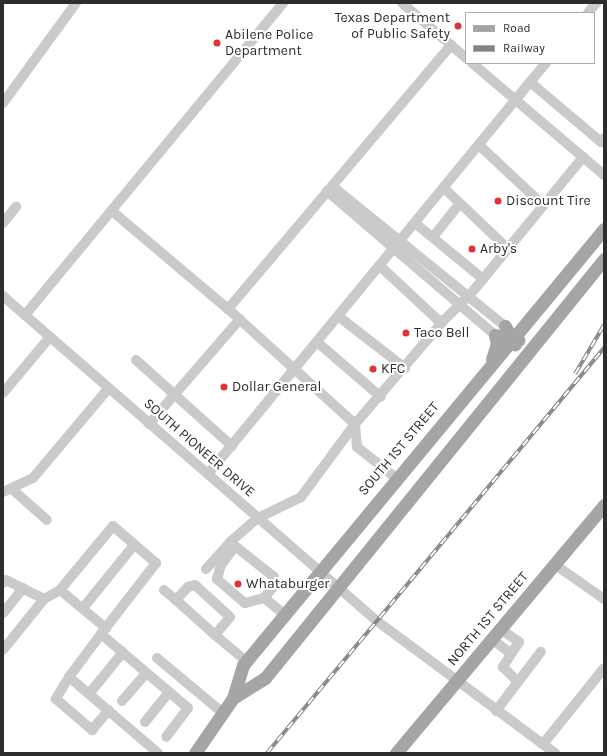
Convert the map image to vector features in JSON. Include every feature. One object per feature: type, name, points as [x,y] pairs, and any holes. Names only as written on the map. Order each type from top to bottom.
[{"type":"main road","name":"SOUTH 1ST STREET","points":[[195,753],[233,698],[246,661],[318,571],[604,229]]},
{"type":"main road","name":"SOUTH 1ST STREET","points":[[233,698],[265,678],[336,586],[512,369],[604,259]]},
{"type":"main road","points":[[512,369],[516,356],[513,339],[505,326],[520,321],[538,307]]},
{"type":"main road","points":[[489,366],[497,344],[495,335],[513,339],[538,338]]},
{"type":"main road","name":"NORTH 1ST STREET","points":[[396,753],[604,505]]},
{"type":"street","points":[[3,104],[76,3]]},
{"type":"street","points":[[25,315],[284,3]]},
{"type":"street","points":[[402,3],[465,57]]},
{"type":"street","points":[[589,12],[596,3]]},
{"type":"street","points":[[228,309],[451,45]]},
{"type":"street","points":[[473,64],[604,175]]},
{"type":"street","points":[[208,474],[545,64]]},
{"type":"street","points":[[530,82],[601,142],[604,138]]},
{"type":"street","points":[[479,145],[543,205]]},
{"type":"street","points":[[206,569],[258,518],[301,497],[355,424],[381,397],[444,320],[469,296],[582,157]]},
{"type":"street","points":[[330,188],[393,238],[401,240],[505,326]]},
{"type":"street","points":[[330,188],[393,250],[495,335]]},
{"type":"street","points":[[444,188],[508,249]]},
{"type":"street","points":[[433,237],[460,203]]},
{"type":"street","points":[[3,223],[16,207]]},
{"type":"street","points":[[112,210],[297,367],[355,424],[357,447],[396,478]]},
{"type":"street","points":[[415,223],[483,279]]},
{"type":"street","points":[[380,266],[438,320],[444,320]]},
{"type":"street","name":"SOUTH PIONEER DRIVE","points":[[3,296],[108,390],[208,474],[377,621],[456,682],[556,753]]},
{"type":"street","points":[[338,316],[404,368]]},
{"type":"street","points":[[149,424],[240,319]]},
{"type":"street","points":[[3,393],[50,337]]},
{"type":"street","points":[[317,342],[381,397]]},
{"type":"street","points":[[136,360],[232,446]]},
{"type":"street","points":[[47,520],[8,491],[33,478],[108,390]]},
{"type":"street","points":[[3,650],[44,598],[60,590],[113,526],[156,563],[69,677],[56,699],[92,730],[109,710]]},
{"type":"street","points":[[233,544],[274,578],[274,586],[264,598],[245,603],[217,579],[221,565],[233,544]]},
{"type":"street","points":[[83,608],[134,545]]},
{"type":"street","points":[[554,564],[604,599]]},
{"type":"street","points":[[3,583],[6,580],[44,598]]},
{"type":"street","points":[[176,600],[188,587],[195,585],[230,617],[215,634]]},
{"type":"street","points":[[3,613],[23,588]]},
{"type":"street","points":[[60,590],[83,608],[123,652],[188,708],[166,737]]},
{"type":"street","points":[[164,590],[246,661]]},
{"type":"street","points":[[264,598],[284,614]]},
{"type":"street","points":[[500,629],[519,642],[510,653],[503,667],[518,682]]},
{"type":"street","points":[[492,639],[510,653]]},
{"type":"street","points":[[89,694],[123,652]]},
{"type":"street","points":[[496,711],[541,652]]},
{"type":"street","points":[[157,658],[223,713]]},
{"type":"street","points":[[543,744],[604,669]]},
{"type":"street","points":[[122,702],[146,672]]},
{"type":"street","points":[[69,677],[109,710],[154,752]]},
{"type":"street","points":[[145,722],[168,692]]},
{"type":"railway","points":[[575,374],[604,325]]},
{"type":"railway","points":[[267,753],[604,348]]},
{"type":"place","name":"Texas Department of Public Safety","points":[[458,26]]},
{"type":"place","name":"Abilene Police Department","points":[[217,43]]},
{"type":"place","name":"Discount Tire","points":[[498,201]]},
{"type":"place","name":"Arby's","points":[[472,249]]},
{"type":"place","name":"Taco Bell","points":[[406,333]]},
{"type":"place","name":"KFC","points":[[373,369]]},
{"type":"place","name":"Dollar General","points":[[224,387]]},
{"type":"place","name":"Whataburger","points":[[238,584]]}]
